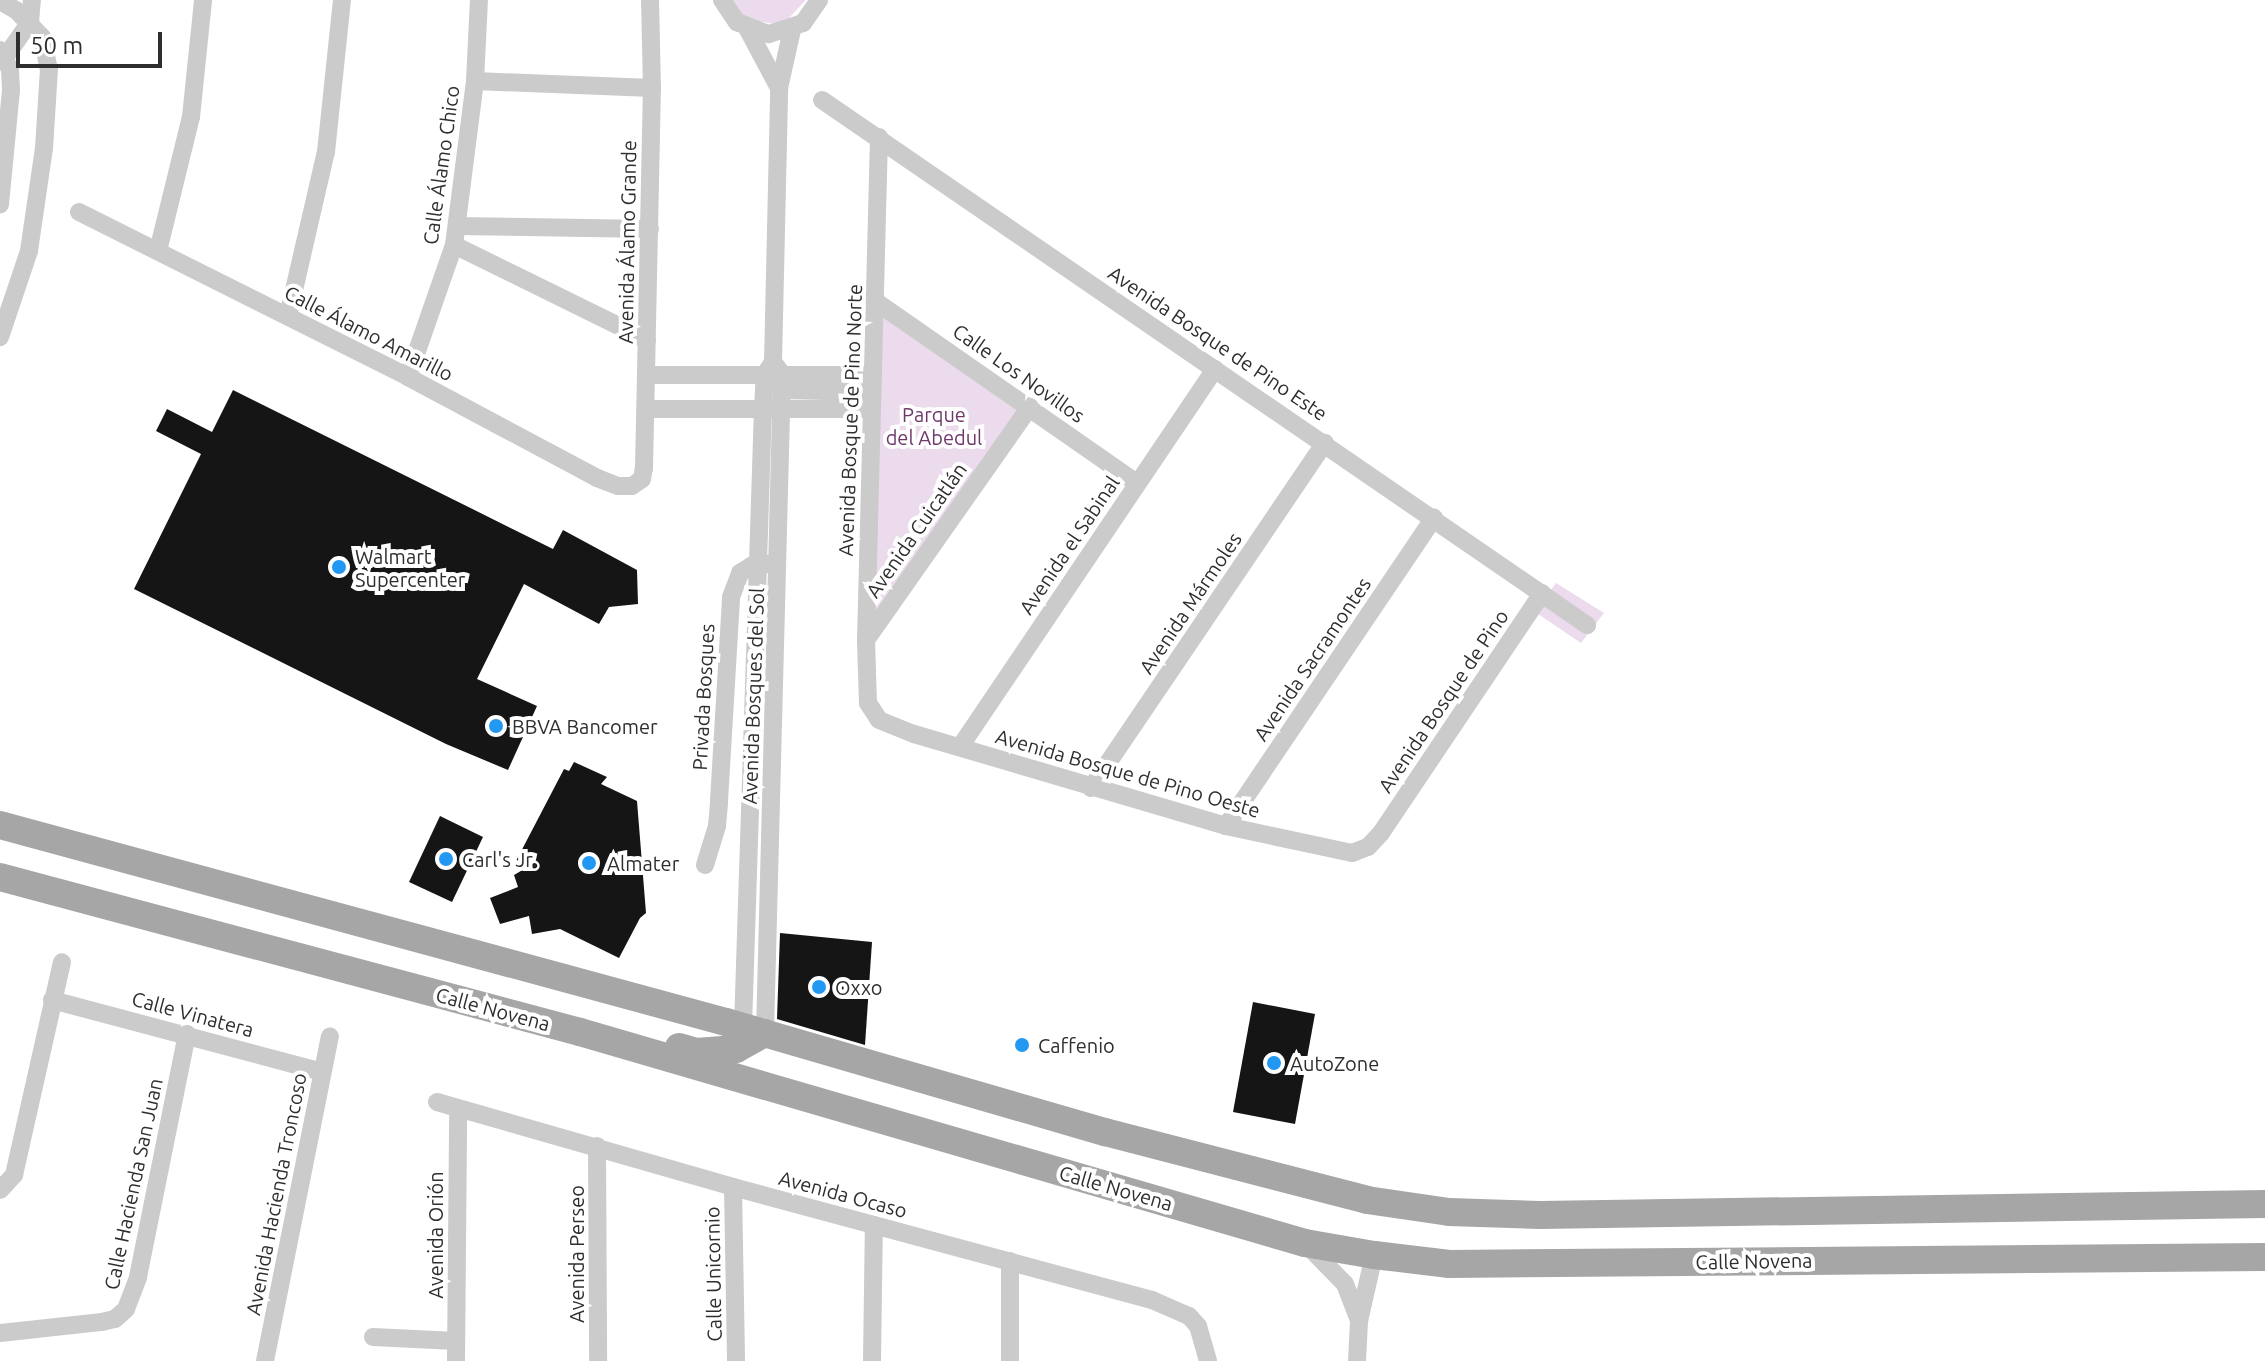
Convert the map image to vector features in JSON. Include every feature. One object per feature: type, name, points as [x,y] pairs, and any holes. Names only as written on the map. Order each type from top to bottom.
[{"type":"main road","points":[[0,825],[128,856],[1303,1185],[1367,1200],[1449,1212],[1540,1215],[2265,1204]]},
{"type":"main road","name":"Calle Novena","points":[[0,877],[580,1032],[1305,1243],[1374,1255],[1449,1264],[2265,1257]]},
{"type":"main road","points":[[580,1032],[618,1033],[696,1052],[736,1049],[754,1030]]},
{"type":"street","points":[[0,204],[10,120],[11,80],[3,53],[30,22],[32,0]]},
{"type":"street","points":[[158,251],[191,117],[203,0]]},
{"type":"street","points":[[288,316],[326,152],[342,0]]},
{"type":"street","name":"Calle Álamo Chico","points":[[408,377],[454,245],[475,81],[479,0]]},
{"type":"street","name":"Avenida Álamo Grande","points":[[638,484],[644,468],[647,375],[652,88],[650,0]]},
{"type":"street","name":"Avenida Bosques del Sol","points":[[722,0],[730,14],[747,28],[779,88]]},
{"type":"street","points":[[747,28],[769,34],[792,30],[812,14],[819,0]]},
{"type":"street","points":[[0,1],[30,22],[42,37],[49,69],[49,98],[38,196],[21,282],[0,337]]},
{"type":"street","name":"Avenida Bosques del Sol","points":[[754,1030],[779,564],[774,386],[779,88],[792,30]]},
{"type":"street","points":[[475,81],[652,88]]},
{"type":"street","name":"Avenida Bosque de Pino Este","points":[[822,100],[1587,625]]},
{"type":"street","name":"Avenida Bosque de Pino Norte","points":[[868,703],[866,640],[879,137]]},
{"type":"street","name":"Calle Álamo Amarillo","points":[[79,212],[408,377],[597,478],[618,486],[638,484]]},
{"type":"street","points":[[457,226],[650,229]]},
{"type":"street","points":[[454,245],[647,340]]},
{"type":"street","name":"Calle Los Novillos","points":[[875,301],[1137,483]]},
{"type":"street","name":"Avenida el Sabinal","points":[[960,747],[1215,369]]},
{"type":"street","points":[[647,375],[871,392]]},
{"type":"street","points":[[646,409],[774,386],[871,392]]},
{"type":"street","name":"Avenida Bosques del Sol","points":[[754,1030],[758,564],[774,386]]},
{"type":"street","name":"Avenida Cuicatlán","points":[[866,640],[1030,407]]},
{"type":"street","name":"Avenida Mármoles","points":[[1091,788],[1325,443]]},
{"type":"street","name":"Avenida Sacramontes","points":[[1226,826],[1434,518]]},
{"type":"street","points":[[758,564],[779,564]]},
{"type":"street","name":"Privada Bosques","points":[[705,865],[719,801],[731,597],[735,579],[758,564]]},
{"type":"street","name":"Avenida Bosque de Pino","points":[[1381,833],[1542,593]]},
{"type":"street","name":"Avenida Bosque de Pino Oeste","points":[[868,703],[886,725],[1226,826],[1339,853],[1368,847],[1381,833]]},
{"type":"street","points":[[0,1190],[14,1175],[62,962]]},
{"type":"street","name":"Calle Vinatera","points":[[52,1000],[322,1072]]},
{"type":"street","name":"Calle Hacienda San Juan","points":[[0,1333],[102,1322],[115,1319],[126,1309],[138,1277],[187,1034]]},
{"type":"street","name":"Avenida Hacienda Troncoso","points":[[265,1361],[330,1036]]},
{"type":"street","name":"Avenida Ocaso","points":[[437,1102],[1172,1307],[1198,1326],[1208,1361]]},
{"type":"street","name":"Avenida Orión","points":[[456,1361],[458,1109]]},
{"type":"street","name":"Avenida Perseo","points":[[597,1146],[598,1361]]},
{"type":"street","name":"Calle Unicornio","points":[[733,1187],[736,1361]]},
{"type":"street","points":[[872,1361],[874,1225]]},
{"type":"street","points":[[1305,1243],[1345,1284],[1359,1321]]},
{"type":"street","points":[[1357,1361],[1359,1321],[1374,1255]]},
{"type":"street","points":[[1010,1261],[1010,1361]]},
{"type":"street","points":[[373,1337],[456,1341]]},
{"type":"green space","points":[[729,0],[806,0],[787,20],[774,24],[747,19]]},
{"type":"green space","name":"Parque del Abedul","points":[[875,311],[1020,408],[871,626]]},
{"type":"green space","points":[[1556,583],[1604,613],[1581,643],[1535,612]]},
{"type":"building","name":"Walmart Supercenter","points":[[233,390],[553,549],[563,530],[637,570],[638,604],[609,607],[599,624],[524,584],[477,679],[537,706],[508,770],[446,744],[134,589],[201,454],[156,431],[167,409],[212,432]]},
{"type":"building","points":[[574,762],[607,777],[601,784],[637,801],[646,913],[640,918],[619,958],[560,929],[532,934],[529,916],[500,924],[490,898],[518,887],[514,875],[526,868],[516,861],[564,769],[569,771]]},
{"type":"building","name":"Carl's Jr.","points":[[440,816],[483,837],[452,902],[409,882]]},
{"type":"building","name":"Oxxo","points":[[780,933],[872,942],[865,1045],[777,1019]]},
{"type":"building","name":"AutoZone","points":[[1253,1002],[1315,1014],[1295,1124],[1233,1112]]},
{"type":"place","name":"Walmart Supercenter","points":[[339,567]]},
{"type":"place","name":"BBVA Bancomer","points":[[496,726]]},
{"type":"place","name":"Carl's Jr.","points":[[446,859]]},
{"type":"place","name":"Almater","points":[[589,863]]},
{"type":"place","name":"Oxxo","points":[[819,987]]},
{"type":"place","name":"Caffenio","points":[[1022,1045]]},
{"type":"place","name":"AutoZone","points":[[1274,1063]]}]
